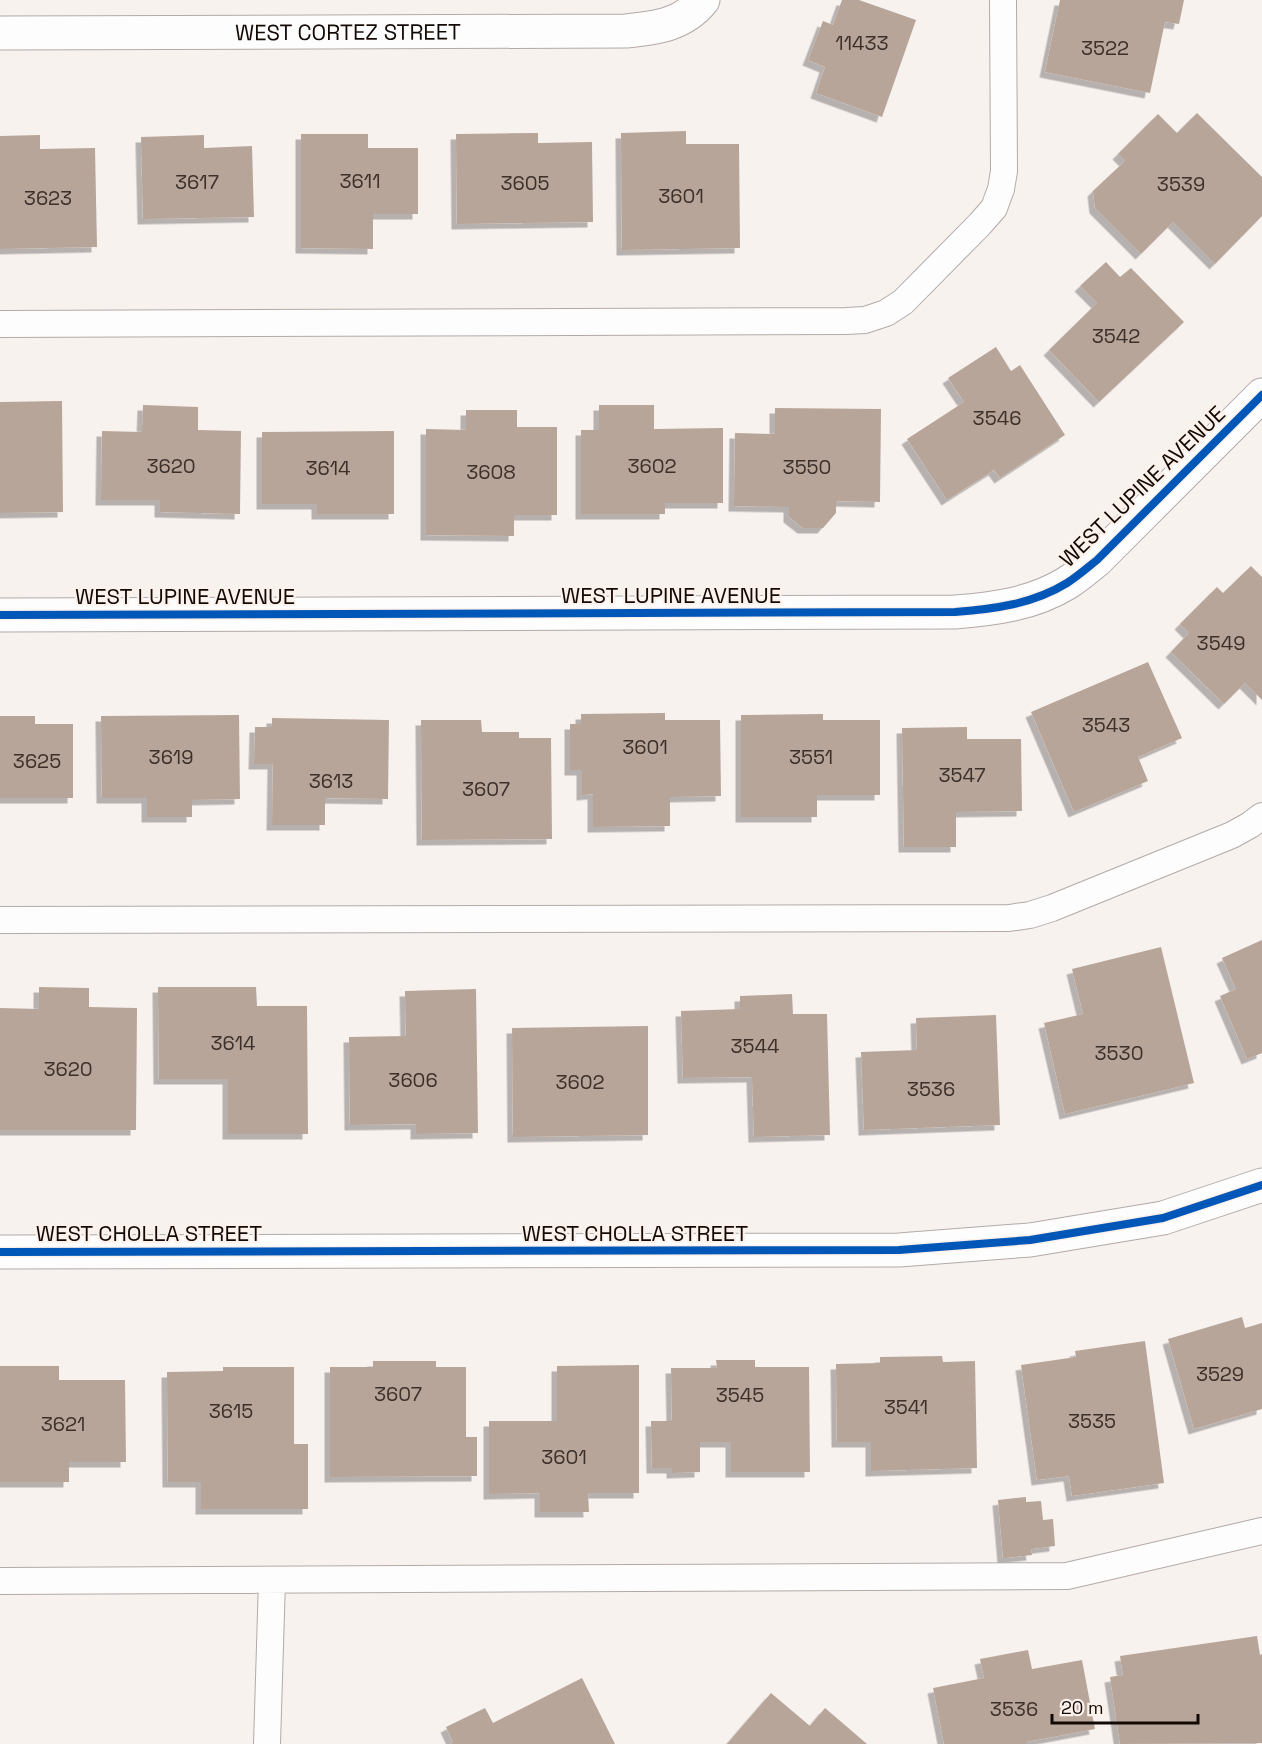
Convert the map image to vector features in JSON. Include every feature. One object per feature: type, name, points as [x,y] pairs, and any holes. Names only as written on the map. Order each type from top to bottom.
[{"type":"street","name":"WEST CORTEZ STREET","points":[[0,33],[627,31],[675,22],[698,6]]},
{"type":"street","name":"WEST LUPINE AVENUE","points":[[0,615],[943,612],[992,609],[1032,599],[1067,583],[1097,560],[1262,395]]},
{"type":"street","name":"WEST CHOLLA STREET","points":[[0,1252],[899,1250],[1030,1240],[1162,1218],[1262,1185]]},
{"type":"lane","points":[[0,324],[846,321],[886,313],[903,302],[994,208],[1001,189],[1004,171],[1004,0]]},
{"type":"lane","points":[[0,920],[1009,918],[1052,908],[1201,848],[1232,835],[1262,816]]},
{"type":"lane","points":[[0,1581],[1067,1576],[1262,1531]]},
{"type":"lane","points":[[267,1744],[272,1580]]},
{"type":"building","points":[[842,0],[859,0],[916,20],[882,117],[816,93],[825,67],[808,60],[823,21],[833,25]]},
{"type":"building","points":[[1060,0],[1184,0],[1179,24],[1165,22],[1150,93],[1045,72]]},
{"type":"building","points":[[1197,113],[1262,177],[1262,216],[1215,264],[1173,222],[1141,254],[1095,208],[1093,191],[1125,161],[1118,154],[1158,114],[1177,133]]},
{"type":"building","points":[[686,131],[686,144],[739,144],[740,248],[622,250],[621,133]]},
{"type":"building","points":[[538,133],[538,143],[592,142],[593,222],[457,224],[456,134]]},
{"type":"building","points":[[301,134],[368,134],[368,148],[418,148],[418,214],[373,214],[373,249],[301,248]]},
{"type":"building","points":[[40,135],[40,149],[95,148],[97,247],[0,249],[0,136]]},
{"type":"building","points":[[204,135],[204,148],[252,146],[254,217],[143,219],[141,137]]},
{"type":"building","points":[[1106,262],[1120,277],[1131,268],[1184,322],[1099,402],[1049,350],[1097,303],[1080,286]]},
{"type":"building","points":[[996,347],[1011,371],[1020,365],[1065,435],[1000,478],[994,470],[947,500],[907,439],[964,402],[948,378]]},
{"type":"building","points":[[62,401],[63,512],[0,513],[0,402]]},
{"type":"building","points":[[143,405],[198,407],[198,430],[241,431],[240,514],[160,512],[160,500],[101,500],[102,431],[142,432]]},
{"type":"building","points":[[599,405],[654,405],[654,429],[723,428],[723,503],[665,503],[665,514],[581,514],[581,430],[599,430]]},
{"type":"building","points":[[775,408],[881,409],[880,502],[836,501],[836,513],[823,528],[803,528],[789,517],[789,507],[734,506],[735,433],[775,434]]},
{"type":"building","points":[[466,410],[517,410],[517,427],[557,427],[557,515],[514,515],[514,536],[426,535],[426,429],[466,430]]},
{"type":"building","points":[[394,431],[394,514],[317,514],[317,504],[262,504],[262,432]]},
{"type":"building","points":[[1251,566],[1262,577],[1262,700],[1245,683],[1224,704],[1171,652],[1189,633],[1180,624],[1217,587],[1223,593]]},
{"type":"building","points":[[1148,662],[1182,738],[1138,757],[1148,781],[1074,812],[1031,712]]},
{"type":"building","points":[[665,713],[665,720],[720,720],[721,796],[670,797],[670,826],[593,827],[593,794],[582,795],[582,770],[570,770],[570,724],[581,724],[581,714]]},
{"type":"building","points":[[823,714],[823,720],[880,720],[880,795],[817,795],[817,817],[741,817],[741,715]]},
{"type":"building","points":[[239,715],[240,799],[192,800],[192,817],[147,817],[147,798],[102,798],[101,716]]},
{"type":"building","points":[[0,716],[35,716],[35,724],[73,724],[73,798],[0,798]]},
{"type":"building","points":[[272,718],[389,720],[388,799],[325,798],[325,825],[272,825],[273,764],[254,764],[255,727],[272,727]]},
{"type":"building","points":[[421,720],[481,720],[482,732],[519,732],[519,738],[551,738],[552,839],[422,840]]},
{"type":"building","points":[[967,727],[967,739],[1021,739],[1022,811],[956,812],[956,847],[904,847],[902,728]]},
{"type":"building","points":[[1262,940],[1262,1053],[1247,1059],[1220,996],[1236,989],[1222,958]]},
{"type":"building","points":[[1161,947],[1194,1083],[1065,1114],[1044,1023],[1083,1014],[1072,969]]},
{"type":"building","points":[[39,987],[89,988],[89,1007],[137,1008],[136,1130],[0,1130],[0,1008],[39,1009]]},
{"type":"building","points":[[158,987],[256,987],[257,1006],[307,1006],[308,1134],[228,1134],[228,1079],[159,1079]]},
{"type":"building","points":[[476,989],[478,1133],[416,1134],[416,1124],[350,1125],[349,1037],[406,1036],[405,991]]},
{"type":"building","points":[[792,994],[793,1014],[827,1014],[830,1135],[754,1137],[752,1077],[683,1078],[681,1011],[740,1009],[740,996]]},
{"type":"building","points":[[996,1015],[1000,1125],[864,1130],[861,1052],[917,1050],[916,1018]]},
{"type":"building","points":[[648,1026],[648,1135],[513,1137],[512,1028]]},
{"type":"building","points":[[1242,1317],[1245,1328],[1262,1323],[1262,1409],[1194,1429],[1168,1339]]},
{"type":"building","points":[[1145,1341],[1164,1483],[1072,1496],[1069,1476],[1037,1480],[1021,1365],[1076,1357],[1075,1351]]},
{"type":"building","points":[[942,1356],[943,1362],[975,1361],[977,1468],[871,1471],[871,1442],[837,1442],[836,1364],[880,1363],[880,1357]]},
{"type":"building","points":[[716,1360],[755,1360],[755,1367],[809,1367],[810,1472],[731,1472],[731,1442],[700,1442],[700,1472],[672,1473],[672,1468],[652,1468],[651,1421],[672,1421],[671,1368],[717,1368]]},
{"type":"building","points":[[373,1361],[436,1361],[436,1367],[466,1367],[466,1437],[477,1437],[477,1476],[330,1477],[330,1367],[373,1367]]},
{"type":"building","points":[[639,1365],[639,1493],[588,1493],[589,1512],[540,1512],[540,1493],[489,1494],[489,1421],[557,1421],[557,1366]]},
{"type":"building","points":[[0,1366],[59,1366],[59,1380],[125,1380],[126,1462],[69,1462],[69,1482],[0,1482]]},
{"type":"building","points":[[223,1367],[294,1367],[294,1444],[308,1444],[308,1509],[201,1509],[201,1482],[168,1482],[167,1372],[223,1371]]},
{"type":"building","points":[[1026,1497],[1026,1502],[1041,1501],[1043,1520],[1053,1519],[1055,1546],[1031,1549],[1032,1555],[1003,1558],[998,1500]]},
{"type":"building","points":[[1257,1636],[1260,1655],[1262,1654],[1262,1743],[1120,1744],[1110,1677],[1123,1675],[1120,1656]]},
{"type":"building","points":[[1028,1650],[1032,1669],[1082,1660],[1095,1729],[1026,1742],[1026,1744],[944,1744],[933,1688],[984,1678],[980,1659]]},
{"type":"building","points":[[582,1678],[615,1744],[450,1744],[453,1742],[446,1727],[485,1708],[493,1723]]},
{"type":"building","points":[[771,1693],[810,1726],[825,1708],[867,1744],[727,1744]]},
{"type":"cycle path","points":[[0,615],[955,612],[999,607],[1041,596],[1086,569],[1262,395]]},
{"type":"cycle path","points":[[0,1252],[899,1250],[1030,1240],[1163,1218],[1262,1185]]}]
